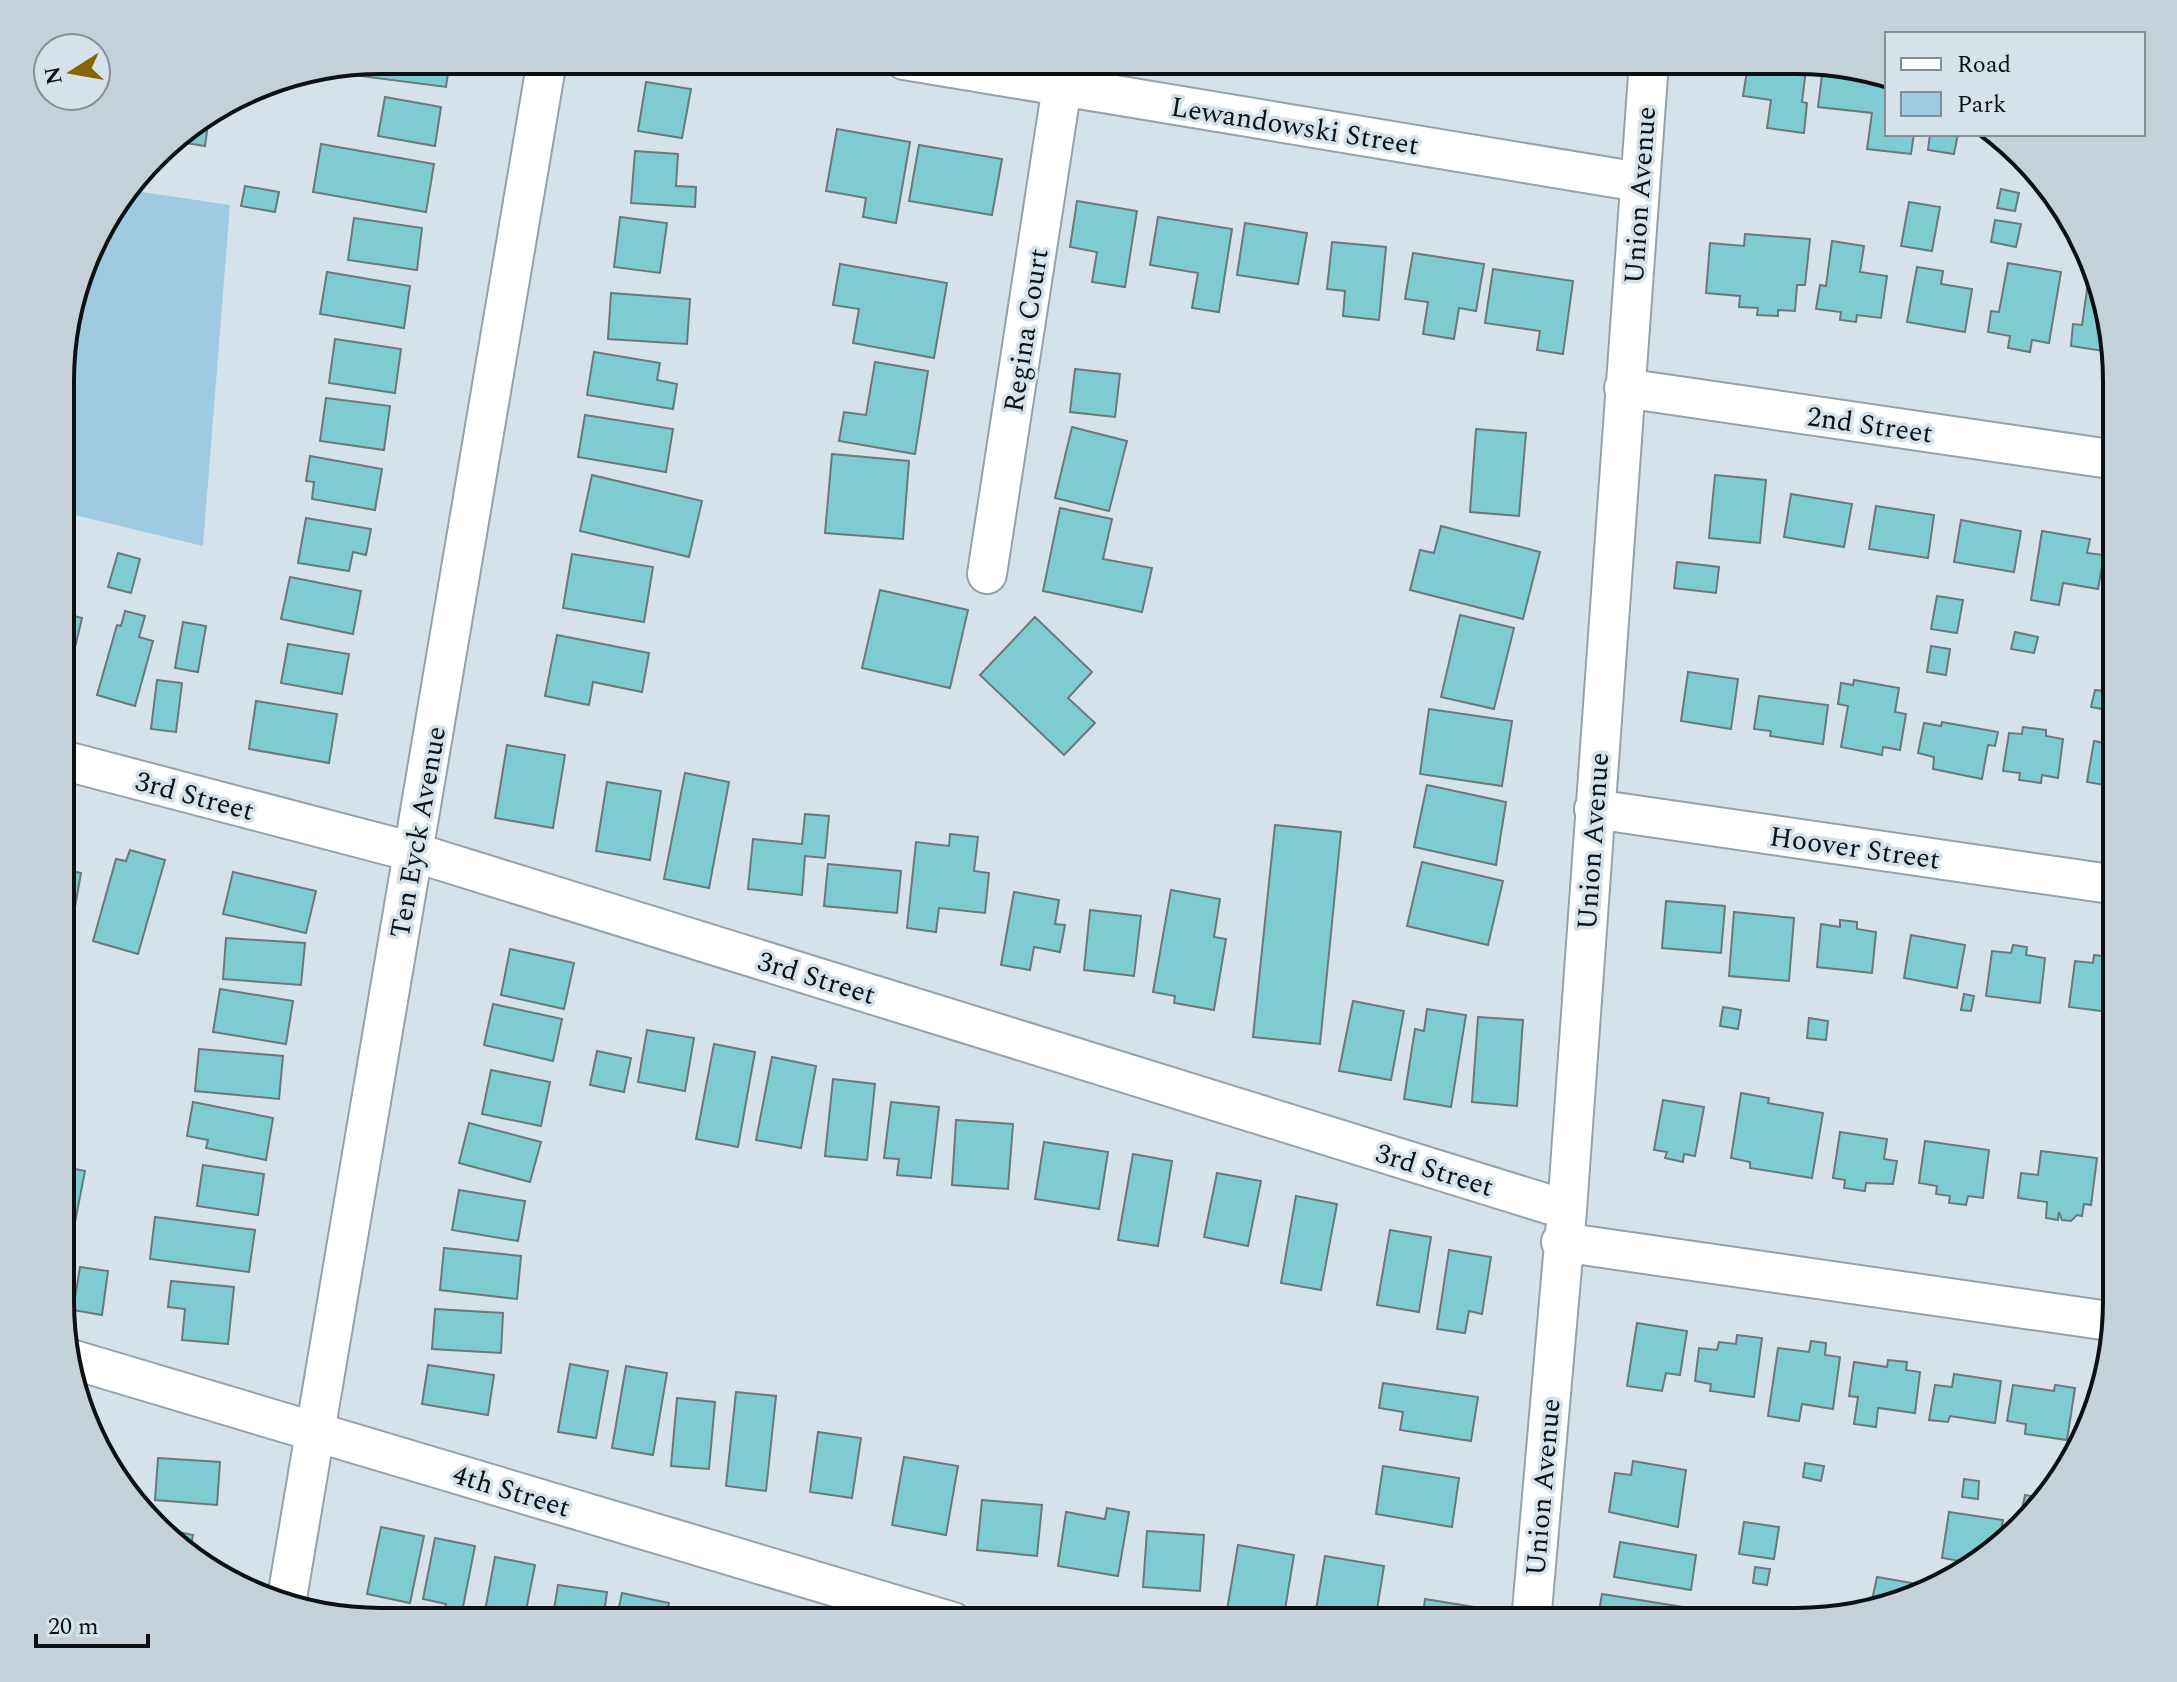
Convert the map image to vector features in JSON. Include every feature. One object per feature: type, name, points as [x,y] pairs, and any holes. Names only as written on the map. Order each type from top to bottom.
[{"type":"street","name":"Ten Eyck Avenue","points":[[288,1594],[545,74]]},
{"type":"street","name":"Lewandowski Street","points":[[989,74],[1639,182]]},
{"type":"street","name":"Union Avenue","points":[[1532,1608],[1564,1226],[1648,74]]},
{"type":"street","name":"Regina Court","points":[[987,574],[1062,86]]},
{"type":"street","name":"2nd Street","points":[[1624,388],[2103,458]]},
{"type":"street","name":"3rd Street","points":[[74,763],[413,852],[1564,1226],[2102,1320]]},
{"type":"street","name":"Hoover Street","points":[[1594,809],[2103,883]]},
{"type":"street","name":"4th Street","points":[[80,1362],[906,1608]]},
{"type":"green space","points":[[139,192],[230,205],[203,546],[74,515],[74,381],[84,301],[97,263],[115,227]]},
{"type":"building","points":[[448,74],[446,87],[356,75]]},
{"type":"building","points":[[1747,74],[1805,74],[1802,102],[1807,103],[1804,133],[1767,128],[1771,100],[1743,96]]},
{"type":"building","points":[[1822,76],[1885,87],[1885,136],[1914,136],[1911,154],[1867,149],[1872,113],[1818,107]]},
{"type":"building","points":[[646,82],[691,89],[682,138],[638,131]]},
{"type":"building","points":[[385,97],[441,107],[435,146],[378,136]]},
{"type":"building","points":[[207,128],[205,146],[187,143]]},
{"type":"building","points":[[837,129],[910,142],[896,223],[863,217],[866,198],[826,191]]},
{"type":"building","points":[[1930,136],[1958,136],[1954,154],[1928,150]]},
{"type":"building","points":[[321,144],[434,164],[426,212],[313,192]]},
{"type":"building","points":[[919,145],[1002,159],[992,215],[909,201]]},
{"type":"building","points":[[635,151],[678,154],[676,186],[696,187],[695,207],[631,203]]},
{"type":"building","points":[[245,186],[279,192],[275,212],[241,206]]},
{"type":"building","points":[[2001,189],[2019,193],[2015,211],[1997,208]]},
{"type":"building","points":[[1077,201],[1137,211],[1125,287],[1092,282],[1097,252],[1070,247]]},
{"type":"building","points":[[1909,202],[1940,207],[1932,251],[1901,246]]},
{"type":"building","points":[[620,217],[667,223],[660,273],[614,267]]},
{"type":"building","points":[[1158,217],[1232,229],[1219,312],[1192,308],[1198,273],[1150,265]]},
{"type":"building","points":[[354,218],[422,228],[417,270],[348,260]]},
{"type":"building","points":[[1995,220],[2021,224],[2016,247],[1991,242]]},
{"type":"building","points":[[1245,223],[1307,233],[1298,284],[1237,275]]},
{"type":"building","points":[[1745,234],[1810,239],[1805,285],[1797,285],[1795,311],[1778,310],[1778,316],[1757,315],[1758,308],[1739,307],[1740,296],[1706,293],[1710,243],[1744,246]]},
{"type":"building","points":[[1832,241],[1864,246],[1860,272],[1887,276],[1881,318],[1857,315],[1856,322],[1840,320],[1841,312],[1816,309],[1820,285],[1826,286]]},
{"type":"building","points":[[1332,242],[1386,247],[1379,320],[1343,316],[1345,291],[1327,289]]},
{"type":"building","points":[[1413,253],[1484,264],[1476,311],[1459,308],[1454,339],[1423,334],[1428,302],[1405,299]]},
{"type":"building","points":[[2008,263],[2061,272],[2049,343],[2032,340],[2030,352],[2008,348],[2010,336],[1988,332],[1991,311],[1999,312]]},
{"type":"building","points":[[840,264],[947,283],[934,358],[853,343],[859,309],[833,305]]},
{"type":"building","points":[[1917,267],[1943,271],[1941,284],[1972,289],[1965,332],[1907,322]]},
{"type":"building","points":[[1493,269],[1573,281],[1563,354],[1537,350],[1540,331],[1485,323]]},
{"type":"building","points":[[327,272],[410,286],[404,328],[320,314]]},
{"type":"building","points":[[2088,284],[2101,351],[2071,346],[2073,324],[2082,325]]},
{"type":"building","points":[[611,293],[690,299],[687,344],[608,339]]},
{"type":"building","points":[[335,339],[401,349],[395,393],[329,383]]},
{"type":"building","points":[[594,352],[660,363],[657,380],[677,384],[673,409],[587,395]]},
{"type":"building","points":[[875,362],[928,371],[915,454],[839,441],[844,412],[866,415]]},
{"type":"building","points":[[1075,369],[1120,374],[1115,417],[1070,412]]},
{"type":"building","points":[[326,398],[390,406],[384,450],[320,441]]},
{"type":"building","points":[[585,415],[673,429],[666,472],[578,457]]},
{"type":"building","points":[[1072,427],[1127,441],[1109,511],[1055,498]]},
{"type":"building","points":[[1476,429],[1526,433],[1519,516],[1470,512]]},
{"type":"building","points":[[832,454],[909,461],[903,539],[825,533]]},
{"type":"building","points":[[310,456],[382,469],[375,510],[312,499],[314,482],[306,481]]},
{"type":"building","points":[[592,475],[702,501],[689,557],[580,531]]},
{"type":"building","points":[[1715,475],[1766,480],[1760,543],[1709,538]]},
{"type":"building","points":[[1791,494],[1852,504],[1844,547],[1784,537]]},
{"type":"building","points":[[1876,506],[1934,515],[1928,558],[1869,549]]},
{"type":"building","points":[[1060,508],[1112,519],[1103,559],[1152,568],[1142,612],[1043,591]]},
{"type":"building","points":[[306,518],[371,529],[366,555],[353,552],[349,571],[298,563]]},
{"type":"building","points":[[1961,520],[2021,531],[2014,572],[1954,562]]},
{"type":"building","points":[[1441,526],[1540,552],[1523,619],[1410,590],[1420,550],[1434,553]]},
{"type":"building","points":[[2042,531],[2090,539],[2087,553],[2103,555],[2098,589],[2063,583],[2059,605],[2031,600]]},
{"type":"building","points":[[118,553],[140,559],[131,593],[108,587]]},
{"type":"building","points":[[572,554],[653,567],[644,622],[563,608]]},
{"type":"building","points":[[1677,562],[1719,567],[1716,593],[1674,588]]},
{"type":"building","points":[[290,577],[361,591],[353,634],[281,619]]},
{"type":"building","points":[[880,590],[968,610],[950,688],[862,668]]},
{"type":"building","points":[[1937,596],[1963,600],[1957,633],[1931,629]]},
{"type":"building","points":[[125,611],[145,616],[139,637],[153,641],[135,706],[97,695],[117,625],[121,626]]},
{"type":"building","points":[[1460,615],[1514,628],[1494,709],[1441,697]]},
{"type":"building","points":[[74,616],[82,618],[74,652]]},
{"type":"building","points":[[1035,617],[1092,672],[1068,698],[1095,723],[1064,755],[980,675]]},
{"type":"building","points":[[183,622],[206,626],[198,672],[175,668]]},
{"type":"building","points":[[2015,632],[2038,637],[2034,653],[2011,649]]},
{"type":"building","points":[[557,635],[649,653],[642,692],[593,682],[589,705],[545,696]]},
{"type":"building","points":[[288,644],[349,654],[342,694],[281,683]]},
{"type":"building","points":[[1931,646],[1950,649],[1946,675],[1927,672]]},
{"type":"building","points":[[1688,672],[1738,679],[1731,729],[1681,721]]},
{"type":"building","points":[[157,680],[182,683],[176,732],[151,729]]},
{"type":"building","points":[[1854,680],[1899,688],[1895,712],[1906,714],[1900,750],[1883,747],[1882,755],[1841,747],[1848,706],[1838,704],[1841,683],[1853,685]]},
{"type":"building","points":[[2095,690],[2103,691],[2102,709],[2091,707]]},
{"type":"building","points":[[1759,696],[1828,705],[1823,744],[1770,736],[1771,731],[1754,729]]},
{"type":"building","points":[[256,701],[337,714],[329,763],[249,749]]},
{"type":"building","points":[[1429,709],[1512,721],[1502,786],[1420,774]]},
{"type":"building","points":[[1942,722],[1998,732],[1995,746],[1988,745],[1982,779],[1933,769],[1934,757],[1918,753],[1924,723],[1941,726]]},
{"type":"building","points":[[2023,727],[2046,730],[2046,736],[2063,739],[2058,778],[2042,775],[2041,783],[2019,780],[2020,773],[2003,771],[2009,733],[2022,734]]},
{"type":"building","points":[[2094,741],[2103,743],[2103,785],[2087,782]]},
{"type":"building","points":[[507,745],[565,755],[553,828],[495,818]]},
{"type":"building","points":[[685,773],[729,782],[709,888],[664,879]]},
{"type":"building","points":[[607,782],[661,791],[650,860],[596,851]]},
{"type":"building","points":[[1427,785],[1506,802],[1496,865],[1414,847]]},
{"type":"building","points":[[805,814],[829,816],[825,858],[805,856],[802,895],[748,889],[753,839],[802,844]]},
{"type":"building","points":[[1275,825],[1341,832],[1320,1044],[1253,1037]]},
{"type":"building","points":[[950,834],[978,837],[974,871],[989,873],[985,913],[939,908],[936,932],[907,928],[916,842],[949,846]]},
{"type":"building","points":[[130,850],[165,860],[138,954],[93,941],[116,859],[126,861]]},
{"type":"building","points":[[1422,862],[1503,881],[1488,945],[1407,926]]},
{"type":"building","points":[[828,864],[901,871],[897,913],[824,906]]},
{"type":"building","points":[[74,872],[81,873],[74,913]]},
{"type":"building","points":[[233,872],[316,891],[306,933],[223,914]]},
{"type":"building","points":[[1171,890],[1220,899],[1214,937],[1226,939],[1214,1010],[1174,1003],[1175,996],[1153,992]]},
{"type":"building","points":[[1014,892],[1059,900],[1055,924],[1065,925],[1060,952],[1034,947],[1030,970],[1001,965]]},
{"type":"building","points":[[1666,901],[1725,906],[1721,953],[1662,948]]},
{"type":"building","points":[[1090,910],[1141,916],[1134,976],[1084,970]]},
{"type":"building","points":[[1734,912],[1794,918],[1789,981],[1729,976]]},
{"type":"building","points":[[1840,920],[1857,922],[1857,929],[1876,932],[1872,973],[1817,967],[1821,924],[1840,927]]},
{"type":"building","points":[[1911,935],[1965,945],[1957,988],[1904,978]]},
{"type":"building","points":[[226,938],[305,943],[301,985],[223,979]]},
{"type":"building","points":[[2013,945],[2027,947],[2026,955],[2045,958],[2040,1003],[1986,996],[1992,951],[2011,953]]},
{"type":"building","points":[[510,949],[574,963],[564,1009],[501,995]]},
{"type":"building","points":[[2094,955],[2103,956],[2103,1011],[2069,1007],[2075,961],[2093,963]]},
{"type":"building","points":[[220,989],[293,1001],[286,1044],[213,1032]]},
{"type":"building","points":[[1964,994],[1974,996],[1971,1011],[1961,1010]]},
{"type":"building","points":[[1353,1001],[1404,1011],[1391,1080],[1339,1071]]},
{"type":"building","points":[[493,1004],[562,1019],[553,1061],[484,1045]]},
{"type":"building","points":[[1723,1007],[1741,1010],[1738,1029],[1720,1026]]},
{"type":"building","points":[[1427,1009],[1466,1015],[1451,1107],[1404,1099],[1415,1029],[1424,1031]]},
{"type":"building","points":[[1478,1017],[1523,1020],[1517,1106],[1472,1102]]},
{"type":"building","points":[[1809,1018],[1828,1021],[1826,1040],[1807,1038]]},
{"type":"building","points":[[647,1030],[694,1038],[685,1091],[638,1082]]},
{"type":"building","points":[[714,1044],[755,1052],[738,1147],[696,1139]]},
{"type":"building","points":[[199,1049],[283,1056],[279,1099],[195,1091]]},
{"type":"building","points":[[597,1051],[631,1058],[624,1092],[590,1085]]},
{"type":"building","points":[[772,1057],[816,1066],[801,1148],[756,1140]]},
{"type":"building","points":[[491,1070],[550,1082],[541,1126],[482,1114]]},
{"type":"building","points":[[833,1079],[875,1084],[867,1160],[825,1156]]},
{"type":"building","points":[[1741,1093],[1769,1098],[1768,1103],[1823,1113],[1812,1178],[1750,1168],[1750,1162],[1731,1158]]},
{"type":"building","points":[[1663,1100],[1704,1107],[1695,1156],[1684,1154],[1683,1162],[1665,1158],[1667,1152],[1654,1150]]},
{"type":"building","points":[[193,1102],[273,1118],[266,1160],[206,1148],[208,1140],[187,1136]]},
{"type":"building","points":[[891,1102],[939,1107],[931,1178],[897,1175],[899,1159],[884,1158]]},
{"type":"building","points":[[956,1120],[1013,1124],[1008,1189],[952,1185]]},
{"type":"building","points":[[469,1123],[541,1142],[530,1182],[459,1163]]},
{"type":"building","points":[[1840,1132],[1887,1139],[1884,1159],[1897,1161],[1893,1184],[1866,1183],[1865,1191],[1844,1188],[1845,1180],[1833,1178]]},
{"type":"building","points":[[1925,1141],[1989,1150],[1983,1198],[1968,1196],[1966,1205],[1949,1203],[1950,1196],[1936,1194],[1937,1186],[1919,1183]]},
{"type":"building","points":[[1044,1142],[1108,1152],[1099,1209],[1035,1199]]},
{"type":"building","points":[[2041,1151],[2097,1158],[2091,1205],[2084,1204],[2082,1216],[2077,1215],[2071,1221],[2062,1220],[2059,1212],[2058,1220],[2046,1218],[2047,1202],[2018,1198],[2021,1173],[2038,1175]]},
{"type":"building","points":[[1133,1154],[1172,1161],[1158,1246],[1118,1240]]},
{"type":"building","points":[[203,1165],[264,1174],[258,1215],[197,1206]]},
{"type":"building","points":[[74,1169],[85,1171],[74,1227]]},
{"type":"building","points":[[1217,1173],[1261,1181],[1248,1246],[1204,1237]]},
{"type":"building","points":[[459,1190],[525,1201],[518,1241],[452,1230]]},
{"type":"building","points":[[1296,1196],[1337,1204],[1321,1290],[1281,1283]]},
{"type":"building","points":[[155,1217],[255,1230],[249,1272],[150,1259]]},
{"type":"building","points":[[1390,1230],[1431,1237],[1419,1312],[1377,1305]]},
{"type":"building","points":[[444,1248],[521,1256],[517,1299],[440,1290]]},
{"type":"building","points":[[1449,1250],[1491,1257],[1482,1314],[1469,1311],[1465,1333],[1437,1329]]},
{"type":"building","points":[[80,1267],[108,1271],[102,1315],[74,1310]]},
{"type":"building","points":[[171,1281],[234,1287],[228,1344],[182,1340],[185,1309],[168,1307]]},
{"type":"building","points":[[435,1309],[503,1313],[501,1353],[432,1349]]},
{"type":"building","points":[[1637,1323],[1687,1331],[1680,1375],[1666,1373],[1662,1391],[1627,1386]]},
{"type":"building","points":[[1737,1335],[1762,1338],[1754,1397],[1710,1391],[1711,1384],[1695,1381],[1699,1348],[1717,1350],[1719,1342],[1736,1344]]},
{"type":"building","points":[[1811,1341],[1826,1343],[1825,1355],[1840,1357],[1833,1409],[1802,1404],[1799,1421],[1768,1416],[1778,1348],[1809,1352]]},
{"type":"building","points":[[1888,1360],[1907,1362],[1906,1370],[1920,1372],[1915,1413],[1878,1408],[1876,1427],[1854,1424],[1858,1397],[1849,1396],[1854,1362],[1887,1367]]},
{"type":"building","points":[[570,1364],[608,1371],[596,1438],[558,1432]]},
{"type":"building","points":[[428,1365],[494,1375],[488,1415],[422,1404]]},
{"type":"building","points":[[626,1366],[667,1373],[653,1455],[612,1448]]},
{"type":"building","points":[[1954,1374],[2001,1381],[1995,1423],[1950,1416],[1948,1422],[1929,1420],[1935,1385],[1952,1387]]},
{"type":"building","points":[[1383,1383],[1478,1397],[1471,1441],[1400,1430],[1403,1412],[1379,1408]]},
{"type":"building","points":[[2013,1385],[2054,1391],[2055,1385],[2075,1388],[2067,1440],[2025,1434],[2026,1424],[2007,1421]]},
{"type":"building","points":[[736,1392],[776,1396],[766,1491],[726,1486]]},
{"type":"building","points":[[677,1398],[715,1402],[709,1469],[671,1466]]},
{"type":"building","points":[[818,1432],[861,1438],[852,1498],[810,1492]]},
{"type":"building","points":[[904,1457],[958,1466],[946,1535],[892,1525]]},
{"type":"building","points":[[158,1458],[220,1462],[217,1505],[155,1500]]},
{"type":"building","points":[[1633,1461],[1686,1470],[1678,1527],[1609,1512],[1615,1473],[1631,1475]]},
{"type":"building","points":[[1805,1463],[1824,1466],[1821,1481],[1803,1477]]},
{"type":"building","points":[[1383,1466],[1459,1478],[1452,1527],[1376,1514]]},
{"type":"building","points":[[1964,1479],[1979,1481],[1978,1499],[1962,1497]]},
{"type":"building","points":[[2025,1495],[2033,1496],[2027,1503],[2022,1508]]},
{"type":"building","points":[[982,1500],[1042,1505],[1037,1556],[977,1550]]},
{"type":"building","points":[[1107,1508],[1129,1512],[1118,1576],[1058,1566],[1066,1512],[1105,1519]]},
{"type":"building","points":[[1949,1512],[2003,1520],[2004,1526],[1959,1561],[1942,1558]]},
{"type":"building","points":[[1744,1522],[1779,1527],[1774,1559],[1739,1554]]},
{"type":"building","points":[[381,1527],[424,1536],[410,1603],[367,1594]]},
{"type":"building","points":[[1147,1531],[1204,1535],[1200,1591],[1143,1587]]},
{"type":"building","points":[[179,1532],[193,1535],[191,1543]]},
{"type":"building","points":[[435,1538],[475,1546],[463,1607],[468,1608],[445,1608],[446,1604],[423,1599]]},
{"type":"building","points":[[1620,1542],[1696,1555],[1691,1590],[1614,1577]]},
{"type":"building","points":[[1238,1545],[1294,1555],[1285,1608],[1227,1608]]},
{"type":"building","points":[[1325,1556],[1384,1566],[1377,1608],[1316,1608]]},
{"type":"building","points":[[495,1557],[535,1565],[527,1608],[486,1608]]},
{"type":"building","points":[[1755,1567],[1770,1569],[1767,1585],[1753,1583]]},
{"type":"building","points":[[1877,1577],[1912,1583],[1912,1586],[1872,1599]]},
{"type":"building","points":[[558,1585],[607,1592],[605,1608],[554,1608]]},
{"type":"building","points":[[622,1593],[669,1603],[668,1608],[619,1608]]},
{"type":"building","points":[[1602,1594],[1690,1608],[1600,1608]]},
{"type":"building","points":[[1425,1599],[1475,1607],[1475,1608],[1424,1608]]}]
